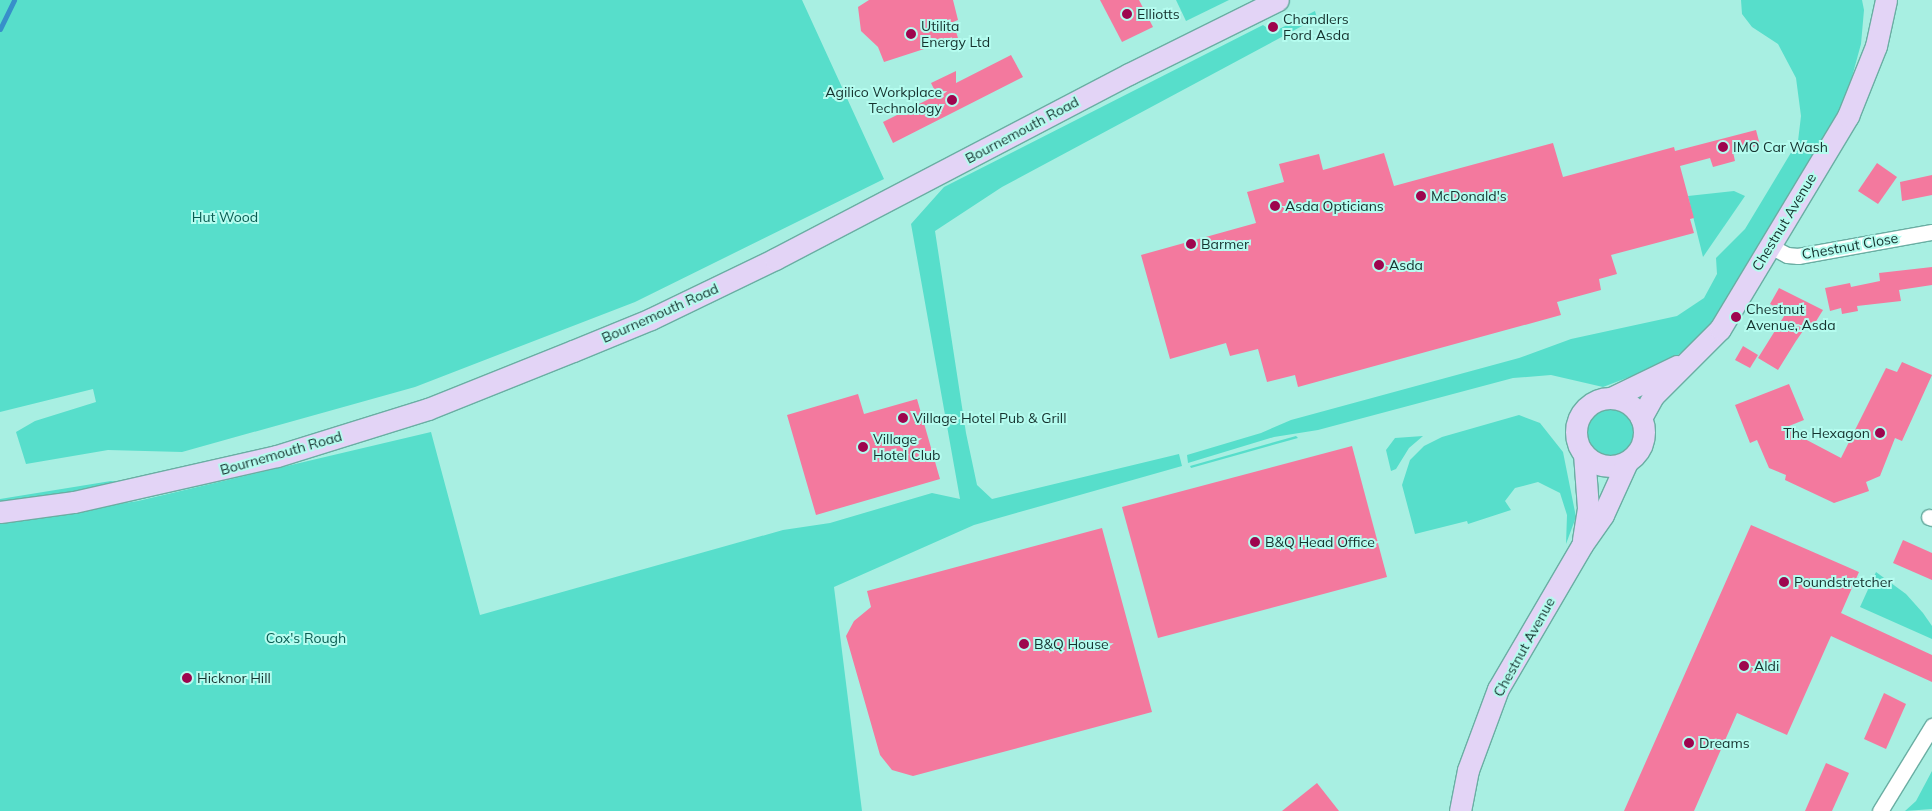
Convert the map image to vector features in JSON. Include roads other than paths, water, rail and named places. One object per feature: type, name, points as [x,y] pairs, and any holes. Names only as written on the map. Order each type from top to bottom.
[{"type":"street","name":"Bournemouth Road","points":[[0,512],[83,500],[277,456],[428,409],[564,355],[651,319],[775,259],[1278,0]]},
{"type":"street","name":"Chestnut Avenue","points":[[1641,418],[1654,395],[1720,329],[1848,116],[1876,46],[1881,6]]},
{"type":"street","name":"Chestnut Close","points":[[1770,246],[1787,255],[1798,256],[1932,232]]},
{"type":"street","name":"Chestnut Avenue","points":[[1611,398],[1691,360]]},
{"type":"street","points":[[1611,398],[1628,404],[1641,418],[1644,427],[1641,448],[1627,462],[1604,466],[1584,454],[1576,436],[1581,414],[1598,400],[1611,398]]},
{"type":"street","name":"Chestnut Avenue","points":[[1582,545],[1588,508],[1584,454]]},
{"type":"street","name":"Chestnut Avenue","points":[[1460,811],[1468,770],[1498,689],[1582,545],[1607,507],[1627,462]]},
{"type":"street","points":[[1880,811],[1932,726]]},
{"type":"waterway","points":[[0,29],[14,0]]},
{"type":"place","name":"Elliotts","points":[[1127,14]]},
{"type":"place","name":"Chandlers Ford Asda","points":[[1273,27]]},
{"type":"place","name":"Utilita Energy Ltd","points":[[911,34]]},
{"type":"place","name":"Agilico Workplace Technology","points":[[952,100]]},
{"type":"place","name":"IMO Car Wash","points":[[1723,147]]},
{"type":"place","name":"McDonald's","points":[[1421,196]]},
{"type":"place","name":"Asda Opticians","points":[[1275,206]]},
{"type":"place","name":"Barmer","points":[[1191,244]]},
{"type":"place","name":"Asda","points":[[1379,265]]},
{"type":"place","name":"Chestnut Avenue, Asda","points":[[1736,317]]},
{"type":"place","name":"Village Hotel Pub & Grill","points":[[903,418]]},
{"type":"place","name":"The Hexagon","points":[[1880,433]]},
{"type":"place","name":"Village Hotel Club","points":[[863,447]]},
{"type":"place","name":"B&Q Head Office","points":[[1255,542]]},
{"type":"place","name":"Poundstretcher","points":[[1784,582]]},
{"type":"place","name":"B&Q House","points":[[1024,644]]},
{"type":"place","name":"Aldi","points":[[1744,666]]},
{"type":"place","name":"Hicknor Hill","points":[[187,678]]},
{"type":"place","name":"Dreams","points":[[1689,743]]},
{"type":"park label","name":"Hut Wood","points":[[225,217]]},
{"type":"park label","name":"Cox's Rough","points":[[306,638]]}]
